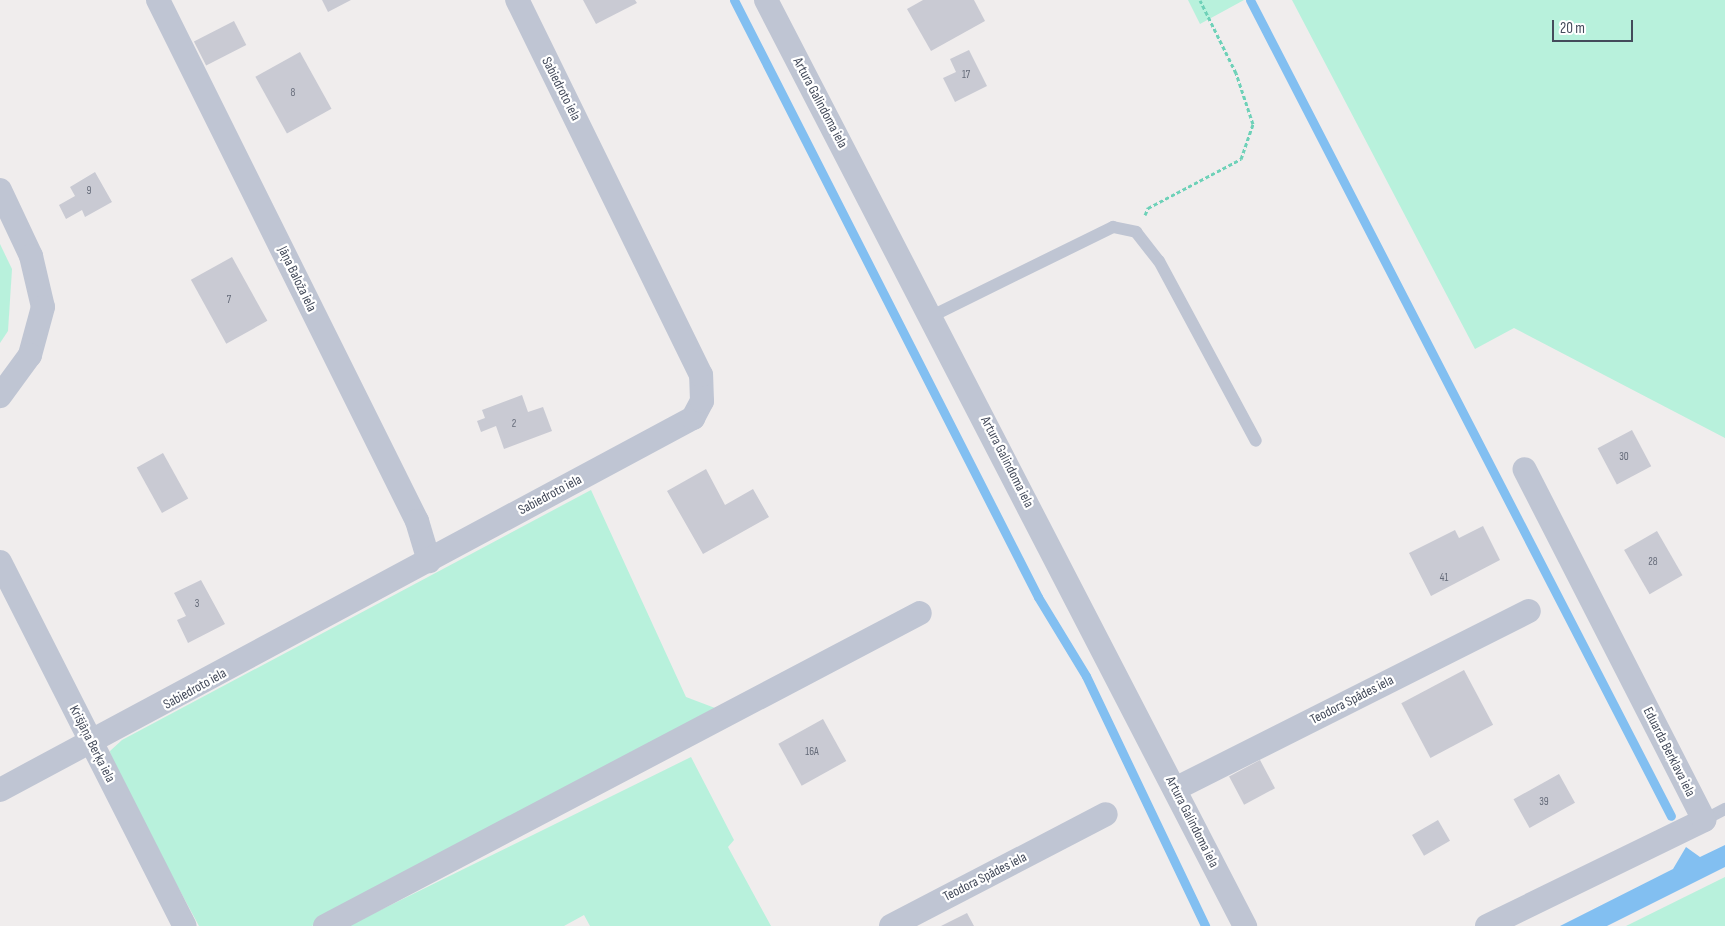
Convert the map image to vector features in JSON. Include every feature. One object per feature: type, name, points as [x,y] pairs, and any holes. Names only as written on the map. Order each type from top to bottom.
[{"type":"street","name":"Jāņa Baloža iela","points":[[158,0],[417,521],[429,561]]},
{"type":"street","name":"Sabiedroto iela","points":[[0,790],[92,745],[693,418],[702,401],[701,375],[516,0]]},
{"type":"street","name":"Artura Galindoma iela","points":[[766,0],[932,316],[1244,926]]},
{"type":"street","points":[[0,190],[31,256],[43,307],[30,355],[0,396]]},
{"type":"street","name":"Eduarda Berklava iela","points":[[1524,469],[1704,820]]},
{"type":"street","name":"Krišjāņa Berķa iela","points":[[0,562],[185,926]]},
{"type":"street","name":"Teodora Spādes iela","points":[[1175,789],[1529,611]]},
{"type":"street","points":[[325,926],[920,614]]},
{"type":"street","name":"Teodora Spādes iela","points":[[891,926],[1106,814]]},
{"type":"street","points":[[1487,926],[1704,820]]},
{"type":"lane","points":[[932,316],[1113,227],[1136,232],[1159,261],[1256,441]]},
{"type":"lane","points":[[1704,820],[1725,809]]},
{"type":"path","points":[[1136,232],[1148,208],[1241,158],[1253,124],[1236,72],[1200,0]]},
{"type":"green space","points":[[1188,0],[1244,0],[1200,24]]},
{"type":"green space","points":[[1292,0],[1725,0],[1725,438],[1514,328],[1475,349]]},
{"type":"green space","points":[[0,244],[12,269],[8,331],[0,343]]},
{"type":"green space","points":[[591,490],[686,697],[715,708],[312,926],[199,926],[111,763],[110,751],[122,740]]},
{"type":"green space","points":[[691,757],[734,840],[728,847],[771,926],[590,926],[584,915],[564,926],[348,926]]},
{"type":"green space","points":[[1725,877],[1725,926],[1626,926]]},
{"type":"water","points":[[1725,845],[1725,867],[1607,926],[1560,926],[1673,869],[1686,847],[1700,857]]},
{"type":"building","points":[[322,0],[351,0],[328,12]]},
{"type":"building","points":[[583,0],[635,0],[637,3],[596,24]]},
{"type":"building","points":[[923,0],[974,0],[985,21],[931,51],[907,9]]},
{"type":"building","points":[[234,21],[246,45],[206,65],[194,41]]},
{"type":"building","points":[[969,50],[987,86],[955,102],[943,78],[956,72],[950,59]]},
{"type":"building","points":[[300,52],[332,109],[287,134],[255,77]]},
{"type":"building","points":[[95,172],[112,202],[85,217],[82,210],[66,219],[59,205],[75,196],[70,187]]},
{"type":"building","points":[[232,257],[267,321],[226,344],[191,280]]},
{"type":"building","points":[[522,395],[528,412],[543,407],[552,431],[504,449],[496,426],[481,432],[477,421],[485,418],[482,410]]},
{"type":"building","points":[[1632,430],[1651,466],[1617,485],[1598,448]]},
{"type":"building","points":[[163,453],[188,498],[162,513],[137,468]]},
{"type":"building","points":[[706,469],[725,505],[753,489],[769,517],[703,554],[667,491]]},
{"type":"building","points":[[1483,526],[1500,560],[1431,596],[1409,553],[1455,530],[1459,538]]},
{"type":"building","points":[[1657,531],[1682,575],[1650,594],[1624,550]]},
{"type":"building","points":[[201,580],[225,624],[188,643],[177,620],[186,616],[174,593]]},
{"type":"building","points":[[1464,670],[1493,725],[1430,758],[1401,703]]},
{"type":"building","points":[[823,719],[846,761],[802,786],[778,744]]},
{"type":"building","points":[[1260,760],[1275,788],[1244,805],[1229,776]]},
{"type":"building","points":[[1559,774],[1575,803],[1530,828],[1514,799]]},
{"type":"building","points":[[1438,820],[1450,841],[1424,856],[1412,835]]},
{"type":"building","points":[[967,913],[974,926],[941,926]]},
{"type":"waterway","points":[[734,0],[1038,597],[1086,676],[1205,926]]},
{"type":"waterway","points":[[1250,0],[1671,816]]}]
